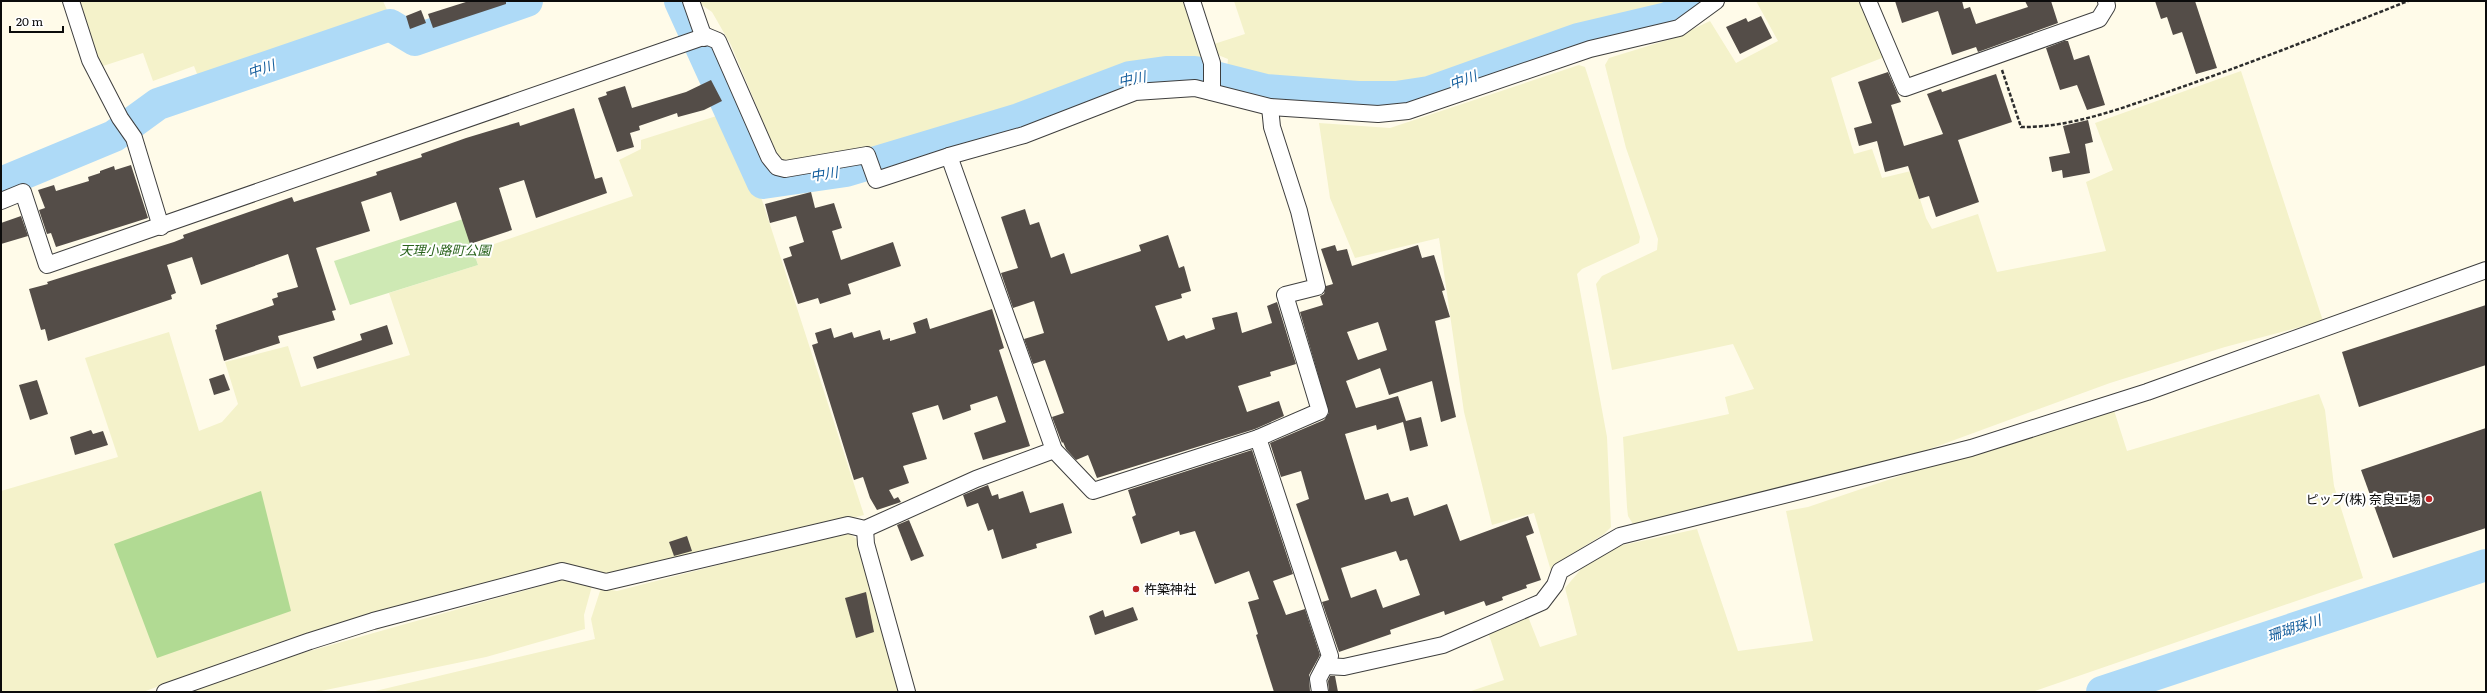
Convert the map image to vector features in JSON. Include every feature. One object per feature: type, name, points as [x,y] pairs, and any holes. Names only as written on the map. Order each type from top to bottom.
[{"type":"street","points":[[71,1],[90,60],[120,118],[134,138],[161,227]]},
{"type":"street","points":[[691,1],[704,38]]},
{"type":"street","points":[[1192,1],[1212,64],[1212,92]]},
{"type":"street","points":[[1,201],[23,192],[47,265],[161,227],[704,38],[706,36],[718,40],[769,157],[777,167],[785,169],[867,155],[876,180],[949,156],[1024,135],[1135,92],[1195,88],[1270,107],[1378,114],[1408,111],[1590,49],[1679,28],[1716,1]]},
{"type":"street","points":[[1868,1],[1905,88],[2099,19],[2107,6],[2106,1]]},
{"type":"street","points":[[949,156],[1054,450],[1093,491],[1258,438],[1320,411],[1285,295],[1317,287],[1299,211],[1272,127],[1270,107]]},
{"type":"street","points":[[1325,666],[1344,667],[1443,645],[1542,602],[1555,585],[1560,571],[1620,536],[1971,448],[2147,392],[2486,270]]},
{"type":"street","points":[[1258,438],[1330,656],[1318,679],[1320,692]]},
{"type":"street","points":[[165,692],[310,641],[373,621],[562,571],[606,582],[848,525],[865,529],[976,479],[1054,450]]},
{"type":"street","points":[[865,529],[866,544],[907,692]]},
{"type":"path","points":[[1997,55],[2021,127],[2045,128],[2139,102],[2288,48],[2408,1]]},
{"type":"shaded area","points":[[78,1],[383,1],[392,21],[202,87],[194,66],[153,81],[143,53],[100,67]]},
{"type":"shaded area","points":[[696,1],[1184,1],[1206,66],[1158,65],[1113,76],[1023,111],[881,157],[874,147],[811,159],[784,160],[778,157],[731,45],[712,12]]},
{"type":"shaded area","points":[[1234,1],[1685,1],[1667,10],[1567,38],[1428,88],[1402,94],[1338,93],[1294,88],[1235,74],[1231,75],[1227,68],[1228,59],[1218,55],[1214,44],[1245,34]]},
{"type":"shaded area","points":[[1756,1],[1862,1],[1887,56],[1831,78],[1854,154],[1872,149],[1882,178],[1911,171],[1926,218],[1932,229],[1978,214],[1997,272],[2106,251],[2086,182],[2113,170],[2095,123],[2241,71],[2323,321],[2225,347],[2110,383],[1908,457],[1817,486],[1633,524],[1628,516],[1623,437],[1729,414],[1725,397],[1754,389],[1733,344],[1612,370],[1596,284],[1602,276],[1657,250],[1658,239],[1626,148],[1605,65],[1609,58],[1674,38],[1710,21],[1736,63],[1778,41]]},
{"type":"shaded area","points":[[1579,65],[1585,67],[1640,237],[1639,243],[1582,269],[1577,274],[1607,437],[1611,527],[1604,534],[1557,563],[1551,571],[1534,513],[1492,525],[1464,412],[1439,238],[1355,258],[1330,198],[1319,123],[1390,128]]},
{"type":"shaded area","points":[[729,112],[763,203],[864,515],[626,578],[608,580],[576,567],[189,675],[143,692],[1,692],[1,491],[118,457],[85,358],[169,332],[199,431],[222,422],[238,404],[225,362],[288,346],[301,387],[410,355],[389,293],[478,265],[474,251],[633,196],[619,160],[641,149],[641,140]]},
{"type":"shaded area","points":[[2319,394],[2325,410],[2334,486],[2363,578],[2032,692],[1468,692],[1504,680],[1488,632],[1527,614],[1540,647],[1577,635],[1565,588],[1582,568],[1614,547],[1697,529],[1738,651],[1813,641],[1786,511],[1808,507],[2112,404],[2127,451]]},
{"type":"shaded area","points":[[847,532],[858,540],[900,692],[371,692],[595,639],[591,619],[601,588],[617,591]]},
{"type":"shaded area","points":[[569,578],[592,586],[584,615],[585,629],[486,657],[316,692],[180,692],[235,672]]},
{"type":"green space","name":"天理小路町公園","points":[[463,219],[478,265],[350,305],[334,261]]},
{"type":"green space","points":[[261,491],[291,611],[157,658],[114,544]]},
{"type":"building","points":[[469,1],[506,1],[506,4],[433,28],[428,14]]},
{"type":"building","points":[[1895,1],[1962,1],[1964,9],[1970,7],[1976,24],[2028,7],[2025,1],[2051,1],[2058,23],[1978,52],[1976,47],[1952,55],[1938,11],[1902,23]]},
{"type":"building","points":[[2155,1],[2195,1],[2217,68],[2196,74],[2182,32],[2173,35],[2167,17],[2161,19]]},
{"type":"building","points":[[421,10],[426,23],[410,29],[406,16]]},
{"type":"building","points":[[1761,16],[1772,38],[1740,54],[1726,27],[1746,18],[1748,22]]},
{"type":"building","points":[[2064,41],[2068,41],[2074,60],[2089,55],[2105,105],[2087,110],[2077,85],[2060,90],[2046,48]]},
{"type":"building","points":[[1888,72],[1901,102],[1891,105],[1904,146],[1943,134],[1927,94],[1941,89],[1942,92],[1996,74],[2012,122],[1958,140],[1979,202],[1936,217],[1929,196],[1919,199],[1908,166],[1885,172],[1877,141],[1859,146],[1854,128],[1872,123],[1858,82]]},
{"type":"building","points":[[711,80],[722,101],[704,110],[678,117],[677,113],[639,126],[640,130],[630,133],[634,147],[617,152],[598,98],[607,95],[606,92],[625,86],[632,108],[686,92]]},
{"type":"building","points":[[574,108],[595,179],[602,177],[607,193],[536,218],[524,180],[499,188],[512,230],[470,244],[456,202],[400,221],[391,192],[361,202],[370,231],[316,248],[336,310],[332,311],[335,320],[278,336],[280,343],[224,361],[215,330],[217,329],[216,325],[274,305],[272,299],[278,297],[277,293],[298,287],[288,254],[201,285],[192,257],[167,265],[176,293],[171,295],[172,299],[48,341],[45,329],[41,330],[29,289],[174,242],[184,238],[183,235],[292,197],[294,202],[377,175],[376,172],[422,157],[421,154],[466,138],[519,122],[520,126]]},
{"type":"building","points":[[2088,120],[2093,142],[2085,144],[2090,173],[2063,178],[2062,170],[2052,172],[2049,157],[2070,153],[2063,126]]},
{"type":"building","points":[[131,165],[148,218],[56,247],[51,233],[47,234],[39,210],[45,208],[38,190],[54,185],[56,191],[89,181],[88,177],[114,166],[115,170]]},
{"type":"building","points":[[811,192],[815,208],[834,203],[842,228],[832,231],[841,260],[893,242],[901,266],[848,284],[851,294],[820,304],[818,298],[798,304],[783,259],[792,256],[789,247],[804,242],[796,216],[770,223],[765,204]]},
{"type":"building","points":[[1025,209],[1030,225],[1039,222],[1051,258],[1064,253],[1071,274],[1141,251],[1139,245],[1168,235],[1179,268],[1184,266],[1191,291],[1181,294],[1182,298],[1155,306],[1168,341],[1184,335],[1186,339],[1215,329],[1212,318],[1237,312],[1242,333],[1272,323],[1267,306],[1277,302],[1296,364],[1270,372],[1271,376],[1238,386],[1247,412],[1279,401],[1284,416],[1255,429],[1097,478],[1088,455],[1076,460],[1066,449],[1063,442],[1062,443],[1052,417],[1064,413],[1045,360],[1033,364],[1024,339],[1044,333],[1034,301],[1013,308],[1001,273],[1018,268],[1001,217]]},
{"type":"building","points":[[21,216],[28,236],[1,244],[1,223]]},
{"type":"building","points":[[1335,245],[1337,251],[1347,249],[1352,266],[1418,245],[1422,258],[1434,255],[1445,290],[1442,291],[1450,317],[1435,321],[1456,417],[1441,422],[1432,381],[1389,395],[1380,368],[1346,381],[1356,408],[1398,396],[1406,421],[1421,417],[1428,446],[1410,451],[1403,422],[1377,430],[1376,425],[1345,434],[1365,500],[1388,493],[1391,502],[1408,497],[1414,516],[1447,504],[1460,541],[1528,516],[1534,533],[1526,536],[1541,580],[1526,585],[1527,588],[1502,597],[1503,600],[1486,606],[1484,601],[1445,615],[1444,611],[1390,630],[1391,634],[1339,652],[1322,602],[1329,600],[1296,504],[1309,499],[1301,471],[1281,477],[1270,443],[1324,420],[1329,413],[1300,312],[1323,305],[1320,296],[1324,294],[1326,286],[1333,284],[1321,249]],"holes":[[[1378,322],[1387,350],[1358,360],[1347,332]],[[1396,551],[1400,561],[1407,559],[1420,595],[1383,608],[1376,589],[1351,598],[1341,568]]]},
{"type":"building","points":[[2486,305],[2486,365],[2359,407],[2342,352]]},
{"type":"building","points":[[992,309],[1004,348],[999,350],[1030,446],[983,460],[974,433],[1006,422],[997,396],[970,405],[971,410],[943,420],[938,405],[912,413],[927,459],[903,466],[909,483],[889,490],[894,499],[898,497],[901,502],[877,510],[870,498],[863,477],[854,480],[812,345],[818,343],[815,333],[831,328],[834,338],[852,332],[854,338],[880,330],[883,340],[890,338],[890,341],[916,333],[913,323],[927,318],[930,329]]},
{"type":"building","points":[[387,325],[393,344],[317,369],[313,357],[362,340],[360,334]]},
{"type":"building","points":[[224,374],[230,390],[214,395],[209,379]]},
{"type":"building","points":[[37,380],[48,414],[30,420],[19,385]]},
{"type":"building","name":"ピップ(株) 奈良工場","points":[[2486,428],[2486,528],[2393,558],[2361,470]]},
{"type":"building","points":[[91,430],[93,434],[103,431],[108,445],[75,455],[70,437]]},
{"type":"building","points":[[1252,450],[1293,574],[1273,581],[1286,615],[1305,609],[1320,655],[1309,675],[1310,692],[1274,692],[1256,635],[1258,634],[1248,602],[1259,599],[1249,571],[1215,584],[1195,531],[1180,535],[1179,531],[1141,544],[1132,517],[1136,515],[1128,490]]},
{"type":"building","points":[[988,485],[992,496],[998,494],[999,499],[1023,491],[1030,513],[1063,503],[1072,533],[1036,544],[1037,548],[1002,559],[993,529],[988,531],[978,503],[967,507],[963,495]]},
{"type":"building","points":[[909,520],[924,556],[911,561],[897,525]]},
{"type":"building","points":[[687,536],[692,551],[674,556],[669,542]]},
{"type":"building","points":[[866,592],[874,632],[856,638],[845,598]]},
{"type":"building","points":[[1133,607],[1138,620],[1095,635],[1089,616],[1103,610],[1105,617]]},
{"type":"building","points":[[1330,676],[1335,676],[1338,692],[1329,692],[1328,681]]},
{"type":"waterway","name":"中川","points":[[1,183],[114,136],[158,104],[390,25],[415,40],[527,1]]},
{"type":"waterway","name":"中川","points":[[680,1],[763,183],[846,171],[1019,119],[1130,77],[1166,72],[1195,72],[1266,90],[1358,97],[1396,97],[1429,92],[1578,39],[1667,18],[1690,8],[1698,1]]},
{"type":"waterway","name":"珊瑚珠川","points":[[2102,692],[2486,565]]},
{"type":"place","name":"ピップ(株) 奈良工場","points":[[2429,499]]},
{"type":"place","name":"杵築神社","points":[[1136,589]]}]
